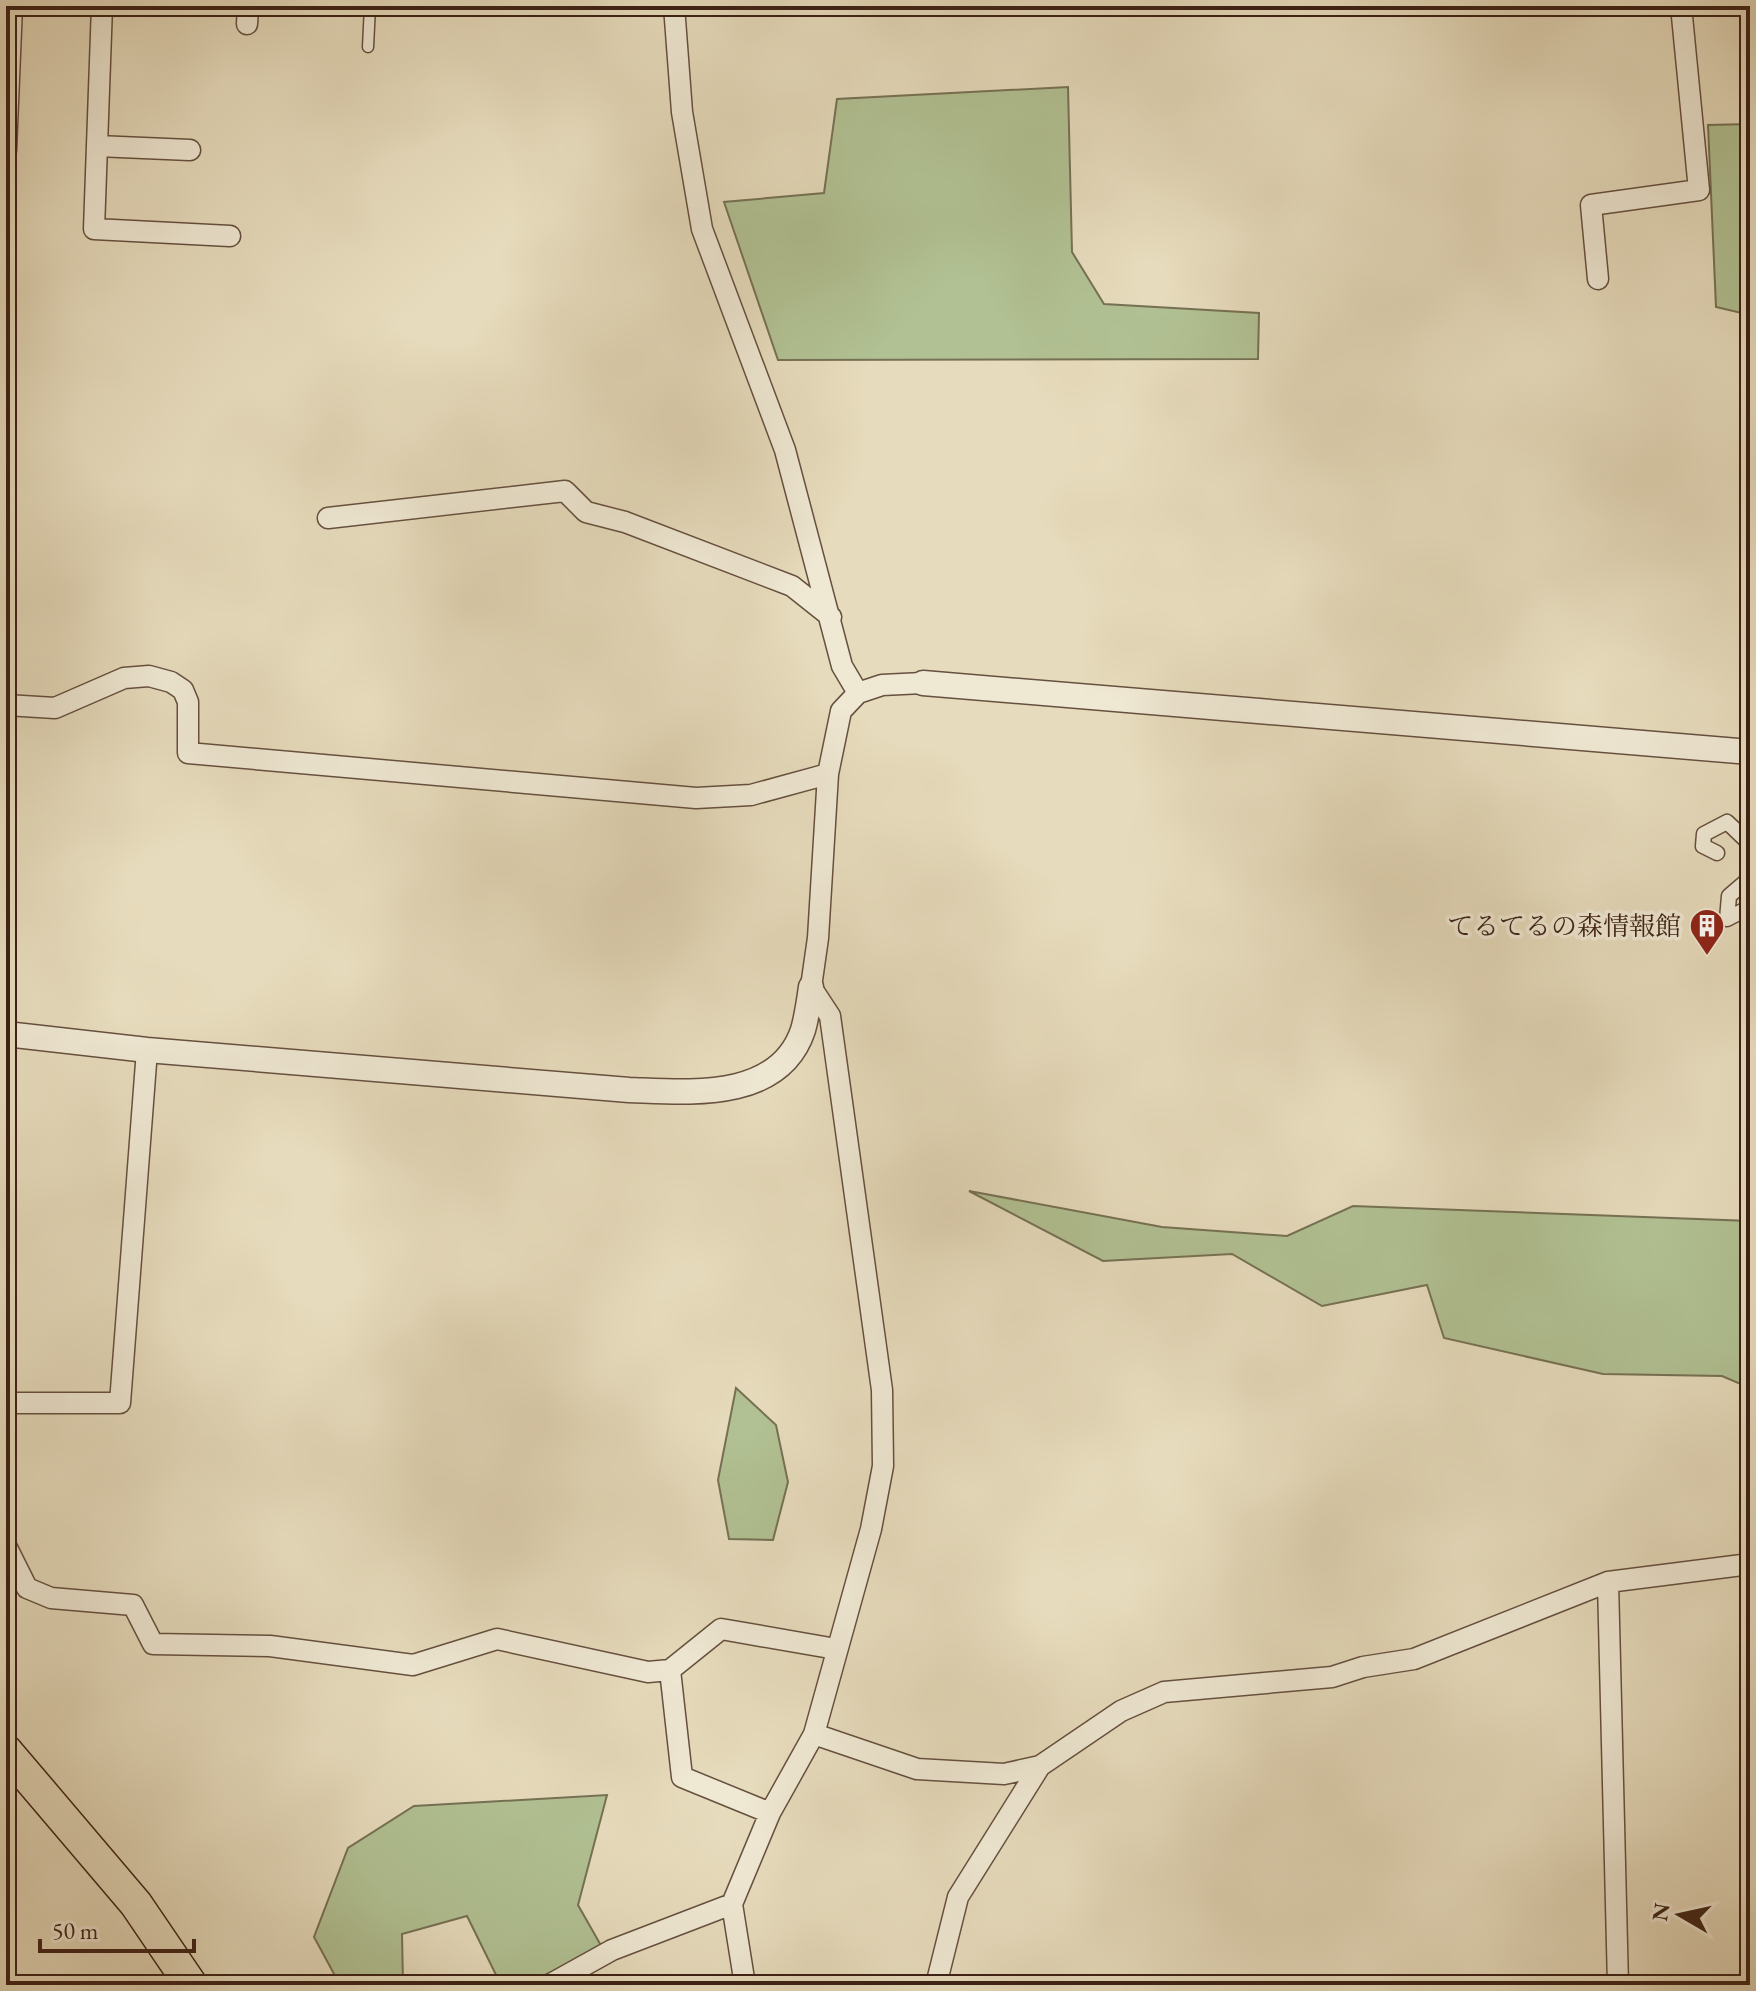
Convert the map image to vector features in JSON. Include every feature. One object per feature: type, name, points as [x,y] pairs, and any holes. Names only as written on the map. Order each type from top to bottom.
[{"type":"main road","points":[[6,1751],[136,1904],[191,1985]]},
{"type":"street","points":[[6,150],[12,6]]},
{"type":"street","points":[[102,6],[94,229],[230,236]]},
{"type":"street","points":[[674,6],[682,112],[702,229],[785,450],[842,666],[858,693]]},
{"type":"street","points":[[1598,279],[1591,205],[1699,190],[1681,6]]},
{"type":"street","points":[[97,146],[190,150]]},
{"type":"street","points":[[328,518],[565,491],[586,512],[625,522],[792,586],[831,617]]},
{"type":"street","points":[[6,705],[55,708],[71,704],[100,686],[124,678],[149,676],[171,682],[183,690],[188,702],[188,753],[696,798],[751,795],[828,774]]},
{"type":"street","points":[[6,1034],[147,1050],[629,1090],[696,1092],[746,1086],[782,1063],[802,1032],[818,938],[828,774],[841,711],[858,693],[882,685],[923,683],[1750,752]]},
{"type":"street","points":[[1717,853],[1703,846],[1704,834],[1727,822],[1750,844]]},
{"type":"street","points":[[1750,878],[1729,896],[1727,919],[1750,907]]},
{"type":"street","points":[[745,1985],[732,1904],[770,1813],[814,1734],[871,1529],[883,1466],[882,1390],[830,1016],[811,987]]},
{"type":"street","points":[[6,1403],[120,1403],[147,1050]]},
{"type":"street","points":[[6,1546],[27,1588],[51,1598],[133,1605],[153,1644],[270,1646],[413,1665],[497,1639],[648,1672],[670,1670],[715,1638],[721,1629],[836,1649]]},
{"type":"street","points":[[814,1734],[917,1769],[1004,1774],[1040,1766],[1121,1711],[1164,1692],[1332,1677],[1363,1667],[1414,1659],[1608,1582],[1750,1564]]},
{"type":"street","points":[[1608,1582],[1618,1985]]},
{"type":"street","points":[[670,1670],[682,1777],[770,1813]]},
{"type":"street","points":[[936,1985],[958,1897],[1040,1766]]},
{"type":"street","points":[[549,1985],[612,1950],[732,1904]]},
{"type":"lane","points":[[368,47],[370,6]]},
{"type":"green space","points":[[1068,87],[1072,252],[1104,304],[1259,313],[1258,359],[778,360],[724,202],[824,193],[837,99]]},
{"type":"green space","points":[[1750,124],[1750,315],[1716,307],[1708,125]]},
{"type":"green space","points":[[969,1191],[1162,1227],[1287,1236],[1353,1206],[1750,1221],[1750,1388],[1722,1376],[1603,1374],[1444,1338],[1427,1285],[1322,1306],[1232,1254],[1103,1261]]},
{"type":"green space","points":[[736,1388],[776,1425],[788,1482],[773,1540],[729,1539],[718,1480]]},
{"type":"green space","points":[[607,1795],[578,1905],[603,1949],[523,1985],[501,1985],[467,1916],[402,1934],[403,1985],[340,1985],[314,1937],[348,1848],[414,1806]]},
{"type":"place","name":"てるてるの森情報館","points":[[1707,957]]}]
